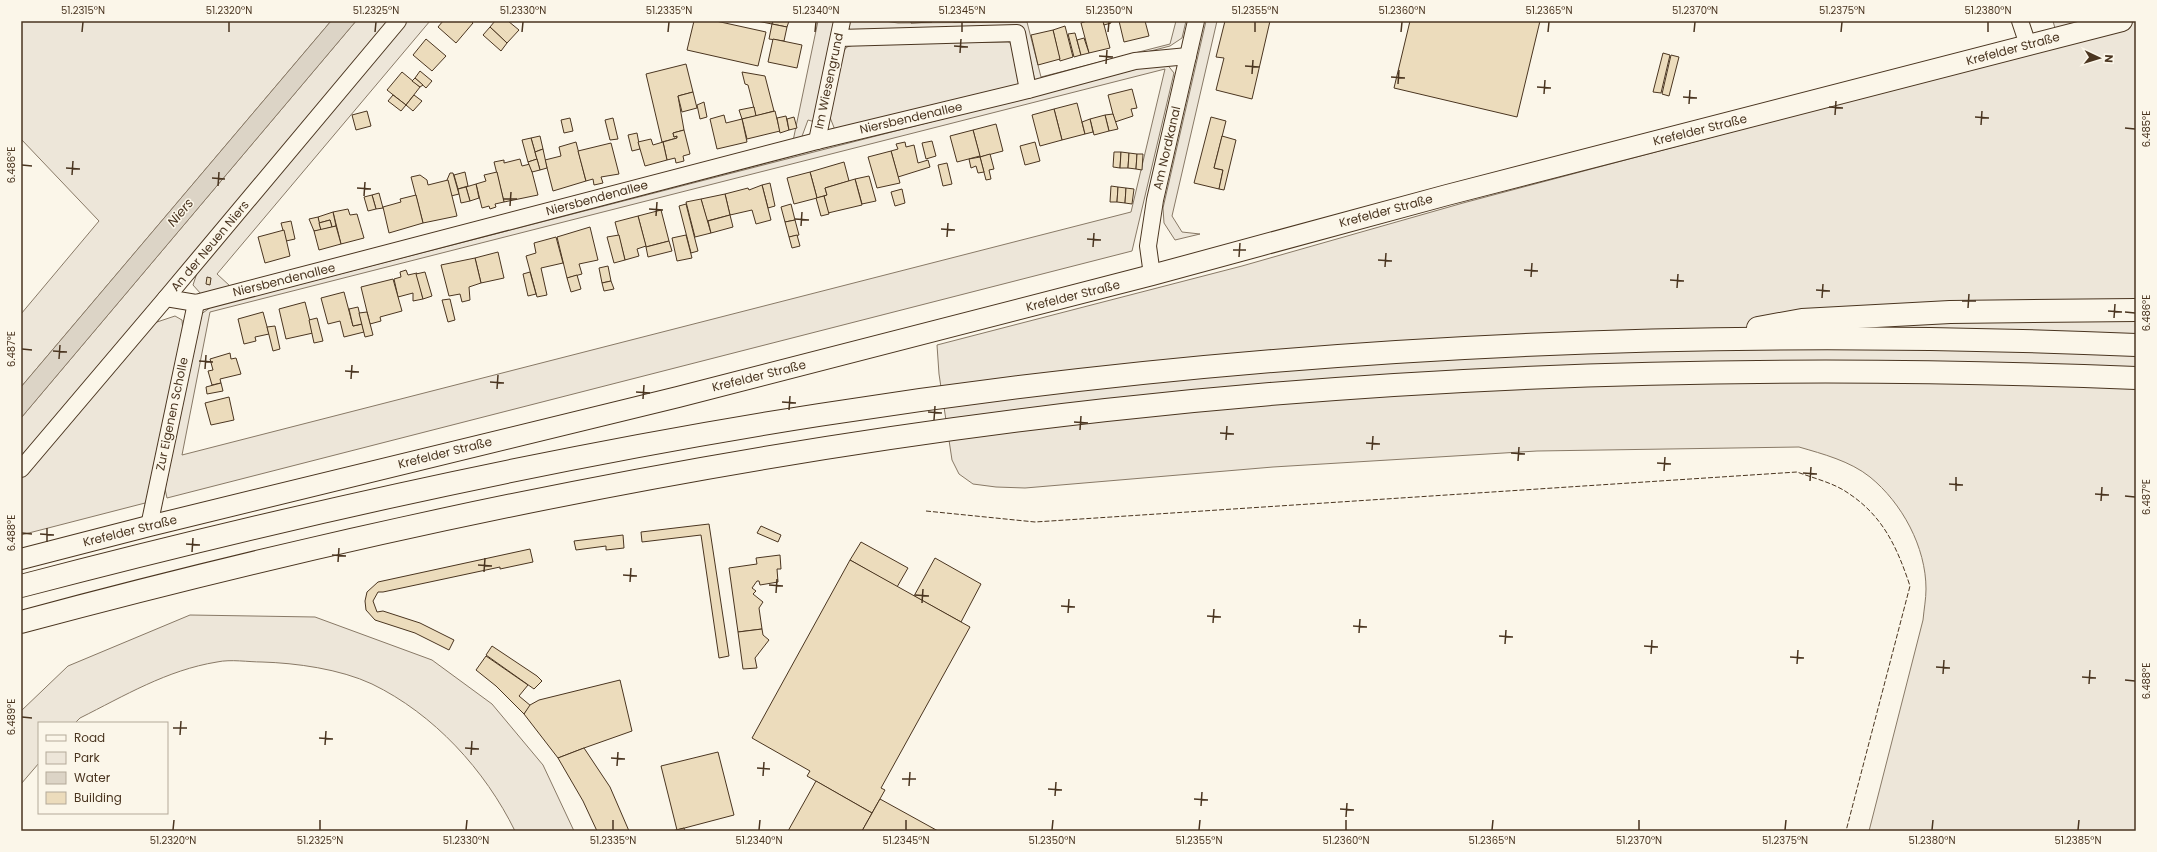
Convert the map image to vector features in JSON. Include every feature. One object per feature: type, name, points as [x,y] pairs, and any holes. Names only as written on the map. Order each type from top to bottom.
[{"type":"highway","points":[[1679,340],[1802,320],[1981,311],[2136,310]]},
{"type":"highway","points":[[21,586],[275,522],[520,468],[737,428],[957,395],[1147,373],[1338,355],[1476,347],[1679,340],[1894,338],[2029,341],[2136,346]]},
{"type":"highway","points":[[21,622],[240,565],[466,513],[734,462],[963,428],[1102,410],[1374,386],[1618,374],[1790,371],[2070,375],[2136,378]]},
{"type":"highway","points":[[2070,375],[2136,391]]},
{"type":"street","name":"An der Neuen Niers","points":[[21,468],[166,298],[398,21]]},
{"type":"street","name":"Im Wiesengrund","points":[[816,140],[842,21]]},
{"type":"street","name":"Am Nordkanal","points":[[1152,276],[1148,246],[1152,217],[1196,21]]},
{"type":"street","points":[[2020,21],[2028,45]]},
{"type":"street","name":"Krefelder Straße","points":[[21,559],[149,526],[678,397],[1152,276],[1446,195],[2122,21]]},
{"type":"street","points":[[839,38],[1017,33],[1028,90]]},
{"type":"street","name":"Niersbendenallee","points":[[166,298],[196,302],[816,140],[1028,90],[1135,61],[1188,56]]},
{"type":"street","name":"Zur Eigenen Scholle","points":[[149,526],[196,302]]},
{"type":"green space","points":[[21,21],[331,21],[21,387],[21,314],[99,221],[21,139]]},
{"type":"green space","points":[[356,21],[390,21],[21,458],[21,418]]},
{"type":"green space","points":[[407,21],[430,21],[217,274],[230,286],[793,141],[818,21],[836,21],[815,122],[808,120],[801,139],[201,294],[193,285],[199,267]]},
{"type":"green space","points":[[848,21],[885,21],[898,23],[1027,22],[1041,77],[1170,44],[1176,21],[1186,21],[1182,38],[1170,46],[1035,81],[1023,29],[851,30],[847,26]]},
{"type":"green space","points":[[1206,21],[1217,21],[1172,216],[1182,232],[1200,234],[1175,240],[1164,223],[1163,208]]},
{"type":"green space","points":[[2053,21],[2136,21],[2136,831],[1869,831],[1923,620],[1926,593],[1925,573],[1922,557],[1910,527],[1902,513],[1882,488],[1862,471],[1845,462],[1817,452],[1799,447],[1537,451],[1273,467],[1025,488],[996,487],[973,484],[959,474],[952,460],[939,374],[937,345],[1242,266],[1463,203],[2003,60],[2059,43]]},
{"type":"green space","points":[[1008,42],[1012,44],[1019,85],[835,130],[829,115],[841,54],[847,47],[860,43]]},
{"type":"green space","points":[[1160,63],[1166,63],[1174,73],[1132,251],[167,498],[165,489],[200,315],[211,307]],"holes":[[[1165,69],[1131,212],[182,455],[210,312]]]},
{"type":"green space","points":[[175,316],[182,320],[183,331],[149,502],[21,535],[21,476],[151,324]]},
{"type":"green space","points":[[190,615],[315,617],[432,660],[492,704],[543,765],[574,831],[515,831],[503,808],[473,766],[456,746],[416,711],[395,696],[372,684],[346,674],[289,664],[228,661],[199,666],[163,677],[80,718],[76,722],[38,722],[38,764],[21,784],[21,711],[68,666]]},
{"type":"water","name":"Niers","points":[[331,21],[356,21],[21,418],[21,387]]},
{"type":"building","points":[[443,21],[471,21],[473,23],[456,43],[438,27]]},
{"type":"building","points":[[495,21],[508,21],[519,30],[507,43],[490,27]]},
{"type":"building","points":[[694,21],[716,21],[766,32],[758,66],[687,50]]},
{"type":"building","points":[[757,21],[773,21],[772,24]]},
{"type":"building","points":[[773,21],[789,21],[787,27],[772,24]]},
{"type":"building","points":[[911,21],[932,21],[932,22],[911,23]]},
{"type":"building","points":[[975,21],[975,22],[954,22]]},
{"type":"building","points":[[1087,21],[1103,21],[1110,48],[1089,53],[1081,23]]},
{"type":"building","points":[[1103,21],[1111,21],[1111,23],[1104,25]]},
{"type":"building","points":[[1119,21],[1145,21],[1149,36],[1124,42]]},
{"type":"building","points":[[1225,21],[1270,21],[1252,99],[1216,90],[1224,58],[1216,57]]},
{"type":"building","points":[[1410,21],[1540,21],[1517,117],[1394,88]]},
{"type":"building","points":[[772,24],[787,27],[784,41],[769,39]]},
{"type":"building","points":[[1065,26],[1073,57],[1060,61],[1053,30]]},
{"type":"building","points":[[490,27],[507,43],[501,51],[483,35]]},
{"type":"building","points":[[1053,30],[1060,59],[1038,65],[1031,35]]},
{"type":"building","points":[[1075,33],[1081,55],[1074,57],[1068,34]]},
{"type":"building","points":[[1084,38],[1089,53],[1081,55],[1077,40]]},
{"type":"building","points":[[426,39],[446,56],[432,71],[413,55]]},
{"type":"building","points":[[773,39],[802,45],[797,68],[768,62]]},
{"type":"building","points":[[1663,53],[1670,55],[1661,93],[1653,92]]},
{"type":"building","points":[[1671,55],[1679,57],[1669,96],[1662,94]]},
{"type":"building","points":[[686,64],[693,92],[678,96],[684,130],[673,133],[674,137],[677,136],[677,138],[662,142],[646,74]]},
{"type":"building","points":[[420,71],[432,81],[426,88],[415,78]]},
{"type":"building","points":[[402,72],[420,87],[406,105],[387,90]]},
{"type":"building","points":[[742,72],[765,76],[774,111],[756,116],[748,85],[745,84]]},
{"type":"building","points":[[415,78],[423,85],[420,87],[412,81]]},
{"type":"building","points":[[1132,89],[1137,108],[1131,109],[1133,116],[1115,122],[1108,95]]},
{"type":"building","points":[[693,92],[697,108],[682,112],[678,96]]},
{"type":"building","points":[[393,95],[406,105],[401,111],[388,101]]},
{"type":"building","points":[[414,95],[422,101],[413,111],[406,105]]},
{"type":"building","points":[[704,102],[707,117],[700,119],[697,105]]},
{"type":"building","points":[[1077,103],[1085,134],[1062,140],[1054,109]]},
{"type":"building","points":[[754,107],[756,116],[742,119],[739,110]]},
{"type":"building","points":[[1054,109],[1062,140],[1040,146],[1032,115]]},
{"type":"building","points":[[367,111],[371,126],[356,130],[352,115]]},
{"type":"building","points":[[775,111],[780,131],[747,139],[742,119]]},
{"type":"building","points":[[1113,114],[1118,129],[1109,131],[1105,115]]},
{"type":"building","points":[[724,115],[726,123],[742,119],[747,142],[717,149],[710,119]]},
{"type":"building","points":[[1105,115],[1109,131],[1094,135],[1090,119]]},
{"type":"building","points":[[786,116],[789,130],[780,133],[777,118]]},
{"type":"building","points":[[794,117],[797,128],[789,130],[787,119]]},
{"type":"building","points":[[1211,117],[1226,121],[1214,168],[1223,170],[1219,189],[1194,183]]},
{"type":"building","points":[[570,118],[573,131],[564,133],[561,120]]},
{"type":"building","points":[[613,118],[618,139],[610,140],[605,120]]},
{"type":"building","points":[[1090,119],[1093,132],[1085,134],[1082,122]]},
{"type":"building","points":[[996,124],[1003,151],[980,157],[973,130]]},
{"type":"building","points":[[684,130],[690,154],[683,156],[684,161],[676,163],[675,158],[667,160],[663,142],[677,138],[677,136],[674,137],[673,133]]},
{"type":"building","points":[[973,130],[980,156],[957,162],[950,136]]},
{"type":"building","points":[[637,133],[640,149],[632,151],[628,135]]},
{"type":"building","points":[[540,136],[543,149],[535,152],[531,138]]},
{"type":"building","points":[[1222,136],[1236,140],[1224,190],[1219,189],[1223,170],[1214,168]]},
{"type":"building","points":[[531,138],[537,159],[528,162],[522,140]]},
{"type":"building","points":[[651,139],[653,145],[663,142],[667,160],[645,166],[638,142]]},
{"type":"building","points":[[932,141],[936,156],[926,159],[922,143]]},
{"type":"building","points":[[576,142],[586,181],[553,191],[545,160],[561,156],[559,147]]},
{"type":"building","points":[[905,142],[906,147],[914,145],[918,163],[928,160],[930,167],[898,177],[891,151],[898,149],[896,144]]},
{"type":"building","points":[[1035,142],[1040,161],[1025,165],[1020,146]]},
{"type":"building","points":[[611,143],[619,174],[601,177],[603,183],[594,185],[593,179],[586,181],[578,151]]},
{"type":"building","points":[[543,149],[547,168],[540,170],[535,152]]},
{"type":"building","points":[[891,151],[900,183],[877,188],[868,157]]},
{"type":"building","points":[[1114,152],[1121,152],[1120,168],[1113,167]]},
{"type":"building","points":[[1121,152],[1129,153],[1128,168],[1120,168]]},
{"type":"building","points":[[1129,153],[1137,154],[1136,169],[1128,168]]},
{"type":"building","points":[[990,154],[994,169],[989,170],[991,179],[986,180],[980,157]]},
{"type":"building","points":[[1137,154],[1143,154],[1142,170],[1136,169]]},
{"type":"building","points":[[980,157],[984,172],[978,173],[976,166],[971,168],[969,159]]},
{"type":"building","points":[[520,159],[522,166],[530,164],[538,195],[504,202],[494,162],[504,160],[504,163]]},
{"type":"building","points":[[537,159],[540,170],[532,172],[528,162]]},
{"type":"building","points":[[844,162],[849,181],[825,188],[827,195],[817,198],[810,172]]},
{"type":"building","points":[[947,163],[952,184],[943,186],[938,165]]},
{"type":"building","points":[[465,172],[468,186],[458,189],[454,175]]},
{"type":"building","points":[[497,172],[504,202],[495,204],[496,207],[490,209],[489,206],[482,208],[476,184],[486,181],[484,175]]},
{"type":"building","points":[[810,172],[817,198],[794,204],[787,178]]},
{"type":"building","points":[[450,173],[453,173],[459,194],[451,196],[447,180]]},
{"type":"building","points":[[420,175],[427,180],[428,185],[448,180],[457,216],[423,223],[411,177]]},
{"type":"building","points":[[869,176],[876,201],[862,204],[855,179]]},
{"type":"building","points":[[855,179],[862,205],[828,213],[824,196],[827,195],[825,188]]},
{"type":"building","points":[[770,183],[775,206],[768,208],[762,185]]},
{"type":"building","points":[[476,184],[479,198],[470,201],[466,187]]},
{"type":"building","points":[[762,185],[771,220],[756,224],[752,210],[730,215],[725,194],[748,188],[749,190]]},
{"type":"building","points":[[1111,186],[1118,187],[1117,202],[1110,202]]},
{"type":"building","points":[[466,187],[470,201],[461,203],[458,189]]},
{"type":"building","points":[[1118,187],[1126,188],[1125,203],[1117,202]]},
{"type":"building","points":[[1126,188],[1134,189],[1132,204],[1125,203]]},
{"type":"building","points":[[902,189],[905,203],[895,206],[891,192]]},
{"type":"building","points":[[379,193],[383,208],[376,209],[372,195]]},
{"type":"building","points":[[725,194],[730,215],[707,221],[701,199]]},
{"type":"building","points":[[372,195],[376,209],[368,211],[364,197]]},
{"type":"building","points":[[416,195],[423,223],[389,233],[383,207],[401,202],[400,199]]},
{"type":"building","points":[[824,196],[829,214],[821,216],[816,198]]},
{"type":"building","points":[[701,199],[711,233],[695,237],[686,202]]},
{"type":"building","points":[[686,204],[698,251],[691,253],[679,206]]},
{"type":"building","points":[[791,204],[795,220],[785,222],[781,207]]},
{"type":"building","points":[[348,209],[350,215],[357,214],[364,238],[341,244],[333,212]]},
{"type":"building","points":[[661,210],[669,241],[646,247],[638,216]]},
{"type":"building","points":[[333,212],[336,226],[332,227],[330,220],[319,223],[318,217]]},
{"type":"building","points":[[730,215],[733,227],[711,233],[708,221]]},
{"type":"building","points":[[638,216],[646,246],[637,249],[639,256],[625,260],[615,222]]},
{"type":"building","points":[[318,217],[321,230],[314,231],[309,219]]},
{"type":"building","points":[[330,220],[332,227],[321,230],[319,223]]},
{"type":"building","points":[[795,220],[799,235],[789,237],[785,222]]},
{"type":"building","points":[[291,221],[295,239],[286,241],[281,223]]},
{"type":"building","points":[[336,226],[341,244],[319,250],[314,231]]},
{"type":"building","points":[[590,227],[598,260],[579,264],[582,274],[567,278],[557,237]]},
{"type":"building","points":[[284,230],[290,256],[265,263],[258,237]]},
{"type":"building","points":[[619,235],[625,260],[614,263],[607,237]]},
{"type":"building","points":[[686,235],[692,258],[677,261],[672,238]]},
{"type":"building","points":[[797,235],[800,246],[792,248],[789,237]]},
{"type":"building","points":[[556,237],[563,263],[541,268],[547,295],[537,297],[526,256],[536,253],[534,243]]},
{"type":"building","points":[[669,241],[672,251],[648,257],[646,247]]},
{"type":"building","points":[[498,252],[504,278],[481,283],[475,258]]},
{"type":"building","points":[[475,258],[481,283],[469,287],[470,300],[462,302],[460,294],[449,296],[441,265]]},
{"type":"building","points":[[608,266],[611,281],[602,283],[599,268]]},
{"type":"building","points":[[406,270],[408,275],[417,273],[423,299],[413,301],[413,293],[398,297],[394,279],[401,277],[400,272]]},
{"type":"building","points":[[425,272],[432,296],[423,299],[416,274]]},
{"type":"building","points":[[530,272],[536,294],[528,296],[523,274]]},
{"type":"building","points":[[577,275],[581,289],[571,292],[567,278]]},
{"type":"building","points":[[207,277],[211,278],[210,285],[206,284]]},
{"type":"building","points":[[393,279],[402,311],[380,317],[381,321],[370,324],[361,287]]},
{"type":"building","points":[[611,281],[614,289],[604,291],[602,283]]},
{"type":"building","points":[[344,292],[353,326],[362,324],[364,332],[344,337],[340,321],[328,324],[321,298]]},
{"type":"building","points":[[450,299],[455,320],[448,322],[442,300]]},
{"type":"building","points":[[305,302],[313,333],[286,339],[279,309]]},
{"type":"building","points":[[358,307],[362,324],[353,326],[349,309]]},
{"type":"building","points":[[263,312],[269,334],[255,337],[256,341],[244,344],[238,319]]},
{"type":"building","points":[[367,312],[373,335],[365,337],[359,313]]},
{"type":"building","points":[[317,318],[323,341],[314,343],[309,320]]},
{"type":"building","points":[[275,326],[280,349],[273,351],[267,327]]},
{"type":"building","points":[[230,353],[231,359],[236,358],[241,374],[220,379],[221,383],[212,385],[208,371],[213,370],[210,359]]},
{"type":"building","points":[[221,383],[223,391],[207,394],[206,387]]},
{"type":"building","points":[[229,397],[234,420],[211,425],[205,403]]},
{"type":"building","points":[[709,524],[729,656],[719,658],[701,535],[642,542],[641,532]]},
{"type":"building","points":[[761,526],[781,535],[778,542],[757,533]]},
{"type":"building","points":[[623,535],[624,548],[606,550],[606,546],[576,550],[574,541]]},
{"type":"building","points":[[861,542],[908,568],[897,587],[850,560]]},
{"type":"building","points":[[530,549],[533,562],[500,569],[500,567],[378,592],[373,601],[377,612],[383,611],[420,623],[454,640],[449,650],[415,633],[375,620],[366,610],[365,601],[367,592],[378,582]]},
{"type":"building","points":[[780,555],[781,569],[777,569],[778,582],[760,585],[759,581],[757,581],[752,588],[756,591],[753,594],[763,602],[759,608],[762,629],[738,632],[729,568],[757,564],[756,558]]},
{"type":"building","points":[[935,558],[981,584],[961,622],[914,596]]},
{"type":"building","points":[[850,560],[970,627],[881,788],[885,790],[872,813],[807,776],[810,771],[752,738]]},
{"type":"building","points":[[762,629],[763,635],[769,640],[755,658],[757,668],[743,669],[738,632]]},
{"type":"building","points":[[492,646],[537,676],[542,681],[534,689],[486,655]]},
{"type":"building","points":[[486,656],[528,685],[519,696],[531,706],[524,714],[496,686],[476,670]]},
{"type":"building","points":[[620,680],[632,731],[558,758],[524,714],[530,705],[539,700]]},
{"type":"building","points":[[584,748],[610,787],[629,831],[597,831],[583,801],[558,758]]},
{"type":"building","points":[[718,752],[734,815],[677,830],[661,766]]},
{"type":"building","points":[[816,781],[872,813],[862,831],[788,831]]},
{"type":"building","points":[[880,799],[938,831],[862,831]]},
{"type":"building","points":[[684,828],[685,831],[672,831]]},
{"type":"fence","points":[[926,511],[1035,522],[1797,472],[1823,481],[1848,493],[1860,502],[1880,522],[1900,558],[1910,586],[1846,831]]}]
